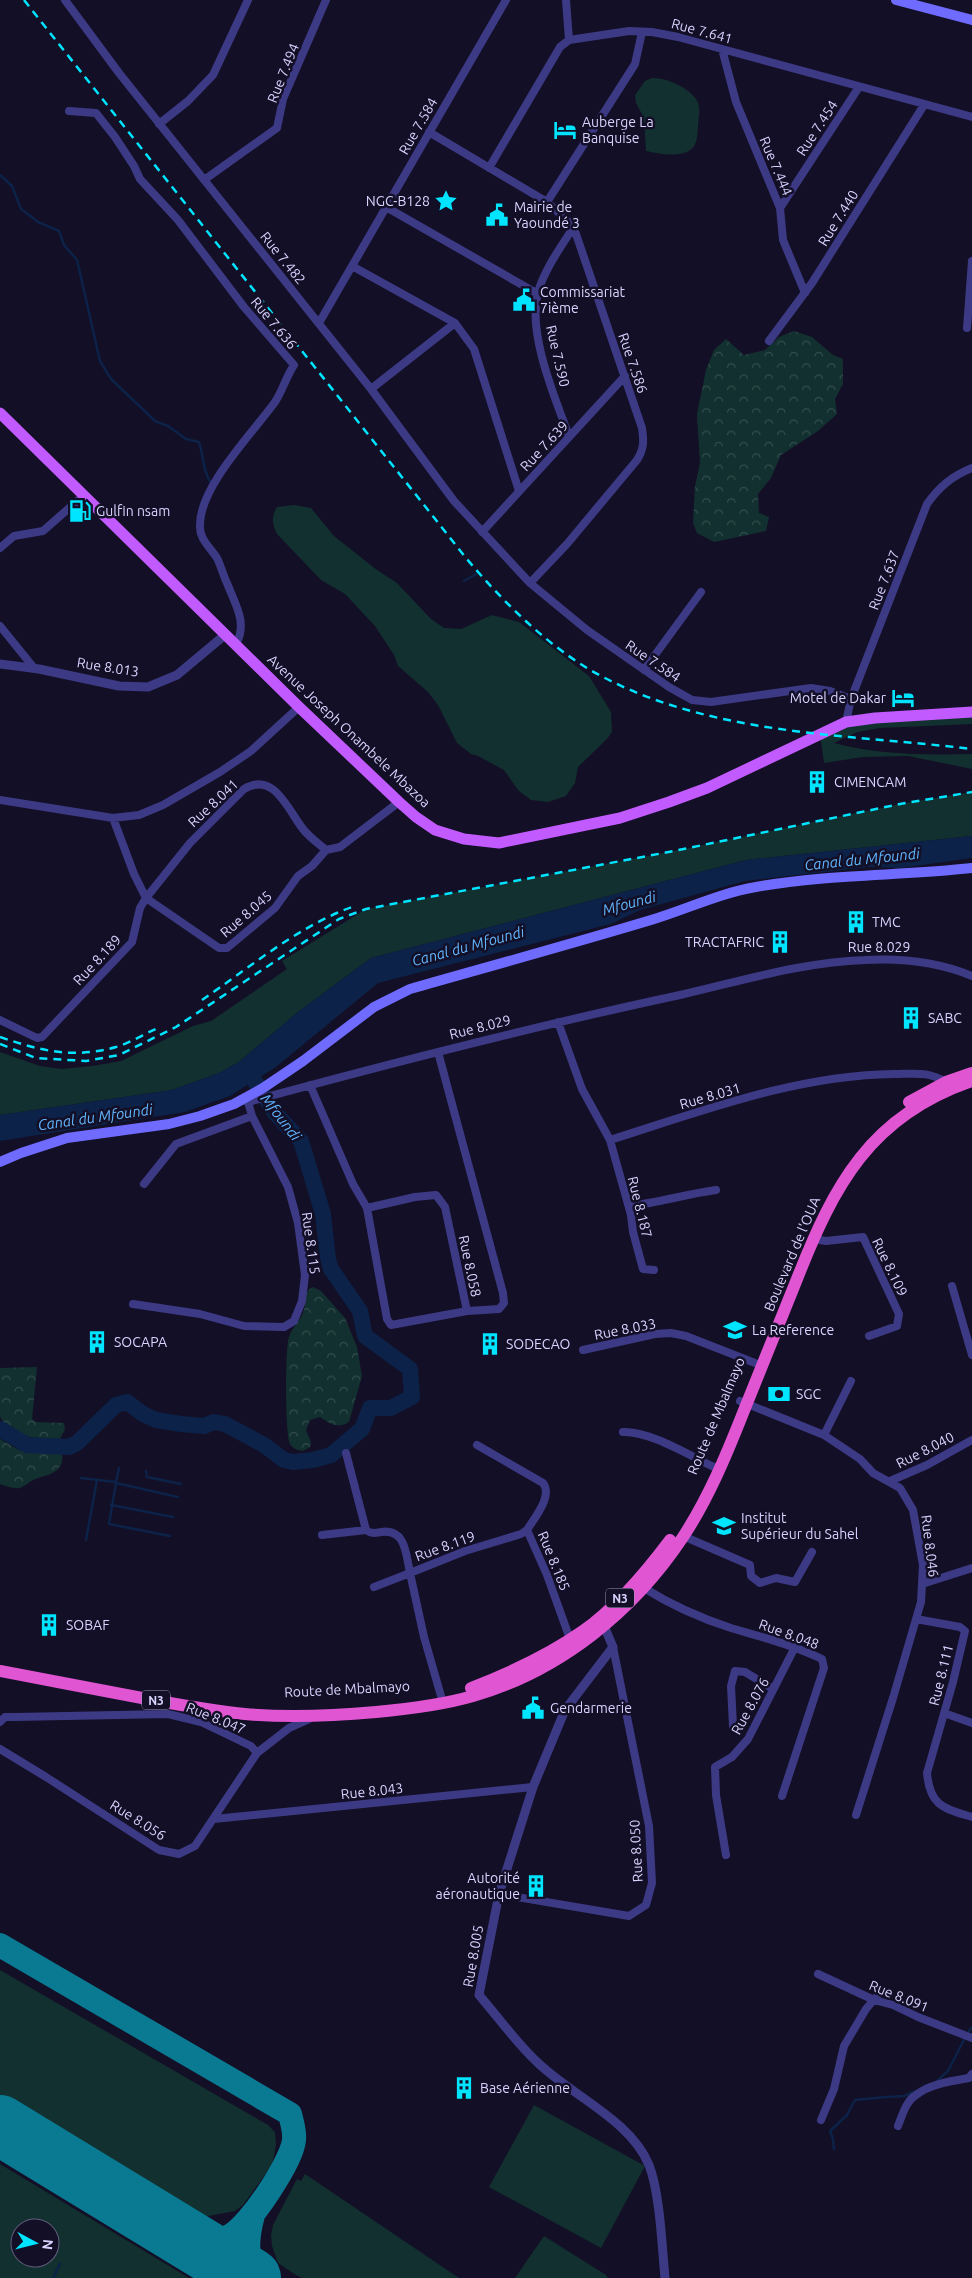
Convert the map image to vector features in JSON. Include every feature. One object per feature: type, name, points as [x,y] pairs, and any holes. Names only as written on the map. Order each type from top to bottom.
[{"type":"highway","name":"Route de Mbalmayo","points":[[0,1662],[196,1700],[242,1706],[313,1709],[391,1703],[441,1696],[472,1688],[534,1661],[598,1619],[626,1593],[680,1526],[714,1467],[744,1402],[755,1363],[798,1254],[829,1188],[843,1166],[872,1132],[910,1102],[946,1082],[972,1072]]},
{"type":"highway","name":"Boulevard de l'OUA","points":[[313,1717],[413,1708],[474,1696],[537,1670],[585,1641],[604,1626],[644,1588],[683,1536],[722,1464],[744,1402],[834,1194],[850,1170],[877,1138],[915,1109],[942,1093],[972,1081]]},
{"type":"highway","name":"N3","points":[[0,1671],[204,1709],[276,1716],[313,1717]]},
{"type":"main road","points":[[896,0],[972,20]]},
{"type":"main road","name":"Avenue Joseph Onambele Mbazoa","points":[[0,414],[299,707],[399,802],[435,830],[464,839],[499,843],[620,818],[707,788],[846,722],[875,718],[972,712]]},
{"type":"main road","points":[[244,1101],[303,1061],[374,1007],[410,989],[654,919],[708,900],[756,887],[869,875],[926,873],[972,868]]},
{"type":"main road","name":"Rue 8.029","points":[[0,1162],[21,1152],[67,1138],[168,1124],[200,1116],[244,1101]]},
{"type":"street","name":"Rue 7.482","points":[[65,0],[159,124],[371,389],[454,501],[482,532]]},
{"type":"street","points":[[159,124],[188,101],[213,75],[248,0]]},
{"type":"street","name":"Rue 7.494","points":[[204,180],[277,128],[283,99],[326,0]]},
{"type":"street","name":"Rue 7.584","points":[[319,323],[506,0]]},
{"type":"street","points":[[489,168],[560,47],[569,40],[566,0]]},
{"type":"street","name":"Rue 7.641","points":[[569,40],[630,31],[678,37],[924,105],[972,116]]},
{"type":"street","points":[[547,202],[635,64],[642,32]]},
{"type":"street","name":"Rue 7.444","points":[[722,49],[736,102],[780,208],[783,240],[805,293]]},
{"type":"street","name":"Rue 7.454","points":[[780,208],[859,87]]},
{"type":"street","name":"Rue 7.440","points":[[769,342],[805,293],[924,105]]},
{"type":"street","name":"Rue 7.636","points":[[69,111],[96,113],[116,137],[140,179],[178,220],[244,307],[294,365],[285,379],[276,400],[234,454],[211,490],[200,515],[199,527],[203,540],[220,564],[240,616],[242,628],[236,644]]},
{"type":"street","name":"Rue 7.586","points":[[429,132],[547,202],[573,228],[642,428],[644,442],[642,452],[615,488],[530,583]]},
{"type":"street","points":[[386,207],[538,294]]},
{"type":"street","name":"Rue 7.590","points":[[570,436],[548,380],[536,318],[538,294],[556,255],[573,228]]},
{"type":"street","points":[[967,328],[972,261]]},
{"type":"street","points":[[352,266],[455,323],[474,349],[519,491]]},
{"type":"street","points":[[371,389],[455,323]]},
{"type":"street","name":"Rue 7.639","points":[[482,532],[625,376]]},
{"type":"street","name":"Rue 7.637","points":[[846,722],[851,699],[926,504],[945,482],[972,468]]},
{"type":"street","points":[[0,548],[14,536],[43,531],[84,495]]},
{"type":"street","name":"Rue 7.584","points":[[482,532],[530,583],[587,630],[669,687],[700,702],[811,688],[830,691],[851,699]]},
{"type":"street","points":[[644,670],[701,592]]},
{"type":"street","points":[[0,626],[34,668]]},
{"type":"street","name":"Rue 8.013","points":[[0,664],[34,668],[119,686],[148,687],[177,675],[226,634]]},
{"type":"street","points":[[0,800],[113,818],[139,815],[163,805],[220,772],[251,751],[299,707]]},
{"type":"street","name":"Rue 8.041","points":[[146,898],[190,843],[244,789],[252,785],[264,784],[275,792],[290,806],[304,830],[326,850]]},
{"type":"street","points":[[326,850],[340,848],[399,802]]},
{"type":"street","points":[[113,818],[134,874],[146,898]]},
{"type":"street","name":"Rue 8.045","points":[[146,898],[218,948],[227,948],[274,908],[298,876],[312,866],[326,850]]},
{"type":"street","name":"Rue 8.189","points":[[0,1020],[37,1038],[42,1037],[132,942],[140,908],[146,898]]},
{"type":"street","name":"Rue 8.029","points":[[244,1101],[558,1022],[782,971],[844,961],[913,960],[941,966],[972,976]]},
{"type":"street","points":[[558,1022],[582,1089],[610,1140]]},
{"type":"street","name":"Rue 8.058","points":[[367,1208],[415,1197],[436,1196],[445,1207],[467,1311],[499,1309],[504,1303],[503,1293],[438,1052]]},
{"type":"street","name":"Rue 8.031","points":[[610,1140],[782,1089],[824,1080],[852,1076],[918,1074],[935,1076],[946,1082]]},
{"type":"street","points":[[310,1085],[353,1184],[367,1208],[387,1319],[391,1325],[467,1311]]},
{"type":"street","name":"Rue 8.115","points":[[133,1304],[200,1314],[244,1326],[284,1327],[294,1321],[302,1302],[305,1275],[298,1223],[288,1187],[244,1101]]},
{"type":"street","points":[[144,1184],[176,1144],[252,1116]]},
{"type":"street","name":"Rue 8.187","points":[[610,1140],[643,1270],[654,1270]]},
{"type":"street","points":[[628,1206],[651,1204],[685,1194],[716,1190]]},
{"type":"street","name":"Rue 8.109","points":[[813,1239],[826,1241],[862,1238],[899,1314],[897,1326],[893,1330],[869,1336]]},
{"type":"street","points":[[952,1286],[972,1355]]},
{"type":"street","name":"Rue 8.033","points":[[583,1350],[655,1334],[671,1333],[686,1336],[755,1363]]},
{"type":"street","points":[[824,1435],[851,1381]]},
{"type":"street","name":"Rue 8.046","points":[[744,1402],[824,1435],[860,1460],[873,1473],[900,1488],[913,1510],[920,1547],[922,1584],[916,1619],[856,1815]]},
{"type":"street","points":[[623,1432],[633,1431],[650,1437],[714,1467]]},
{"type":"street","name":"Rue 8.040","points":[[890,1481],[927,1465],[972,1440]]},
{"type":"street","name":"Rue 8.185","points":[[477,1445],[543,1482],[546,1487],[547,1494],[527,1530],[547,1575],[570,1639]]},
{"type":"street","points":[[346,1453],[366,1530]]},
{"type":"street","points":[[322,1535],[366,1530],[370,1533],[394,1532],[402,1538],[410,1572],[374,1587]]},
{"type":"street","name":"Rue 8.119","points":[[441,1696],[418,1613],[410,1572],[465,1551],[521,1534],[527,1530]]},
{"type":"street","points":[[683,1536],[750,1565],[751,1576],[760,1583],[776,1578],[795,1582],[812,1552]]},
{"type":"street","points":[[922,1584],[972,1568]]},
{"type":"street","name":"Rue 8.048","points":[[644,1588],[672,1605],[729,1628],[795,1647],[822,1659],[824,1668],[782,1796]]},
{"type":"street","name":"Rue 8.111","points":[[916,1619],[960,1627],[965,1631],[927,1773],[928,1785],[935,1801],[942,1807],[972,1817]]},
{"type":"street","points":[[604,1626],[612,1647]]},
{"type":"street","name":"Rue 8.005","points":[[612,1647],[565,1710],[533,1787],[499,1894],[479,1995],[536,2062],[626,2131],[642,2152],[649,2166],[656,2195],[665,2278]]},
{"type":"street","name":"Rue 8.050","points":[[499,1894],[630,1916],[646,1905],[652,1883],[649,1826],[612,1647]]},
{"type":"street","name":"Rue 8.076","points":[[726,1855],[716,1794],[715,1768],[732,1756],[748,1739],[795,1647]]},
{"type":"street","points":[[732,1726],[731,1686],[736,1671],[745,1672],[773,1689]]},
{"type":"street","points":[[944,1713],[972,1722]]},
{"type":"street","name":"Rue 8.047","points":[[3,1720],[174,1715],[201,1722],[251,1746],[257,1752]]},
{"type":"street","points":[[257,1752],[289,1728],[313,1717]]},
{"type":"street","name":"Rue 8.056","points":[[0,1749],[46,1776],[159,1850],[180,1854],[196,1846],[257,1752]]},
{"type":"street","name":"Rue 8.043","points":[[214,1819],[533,1787]]},
{"type":"street","name":"Rue 8.091","points":[[818,1974],[972,2038]]},
{"type":"street","points":[[821,2120],[834,2090],[844,2046],[876,1998]]},
{"type":"street","points":[[898,2126],[905,2108],[915,2095],[949,2081],[969,2078],[972,2074]]},
{"type":"green space","points":[[658,78],[678,85],[691,93],[698,103],[696,141],[694,146],[685,153],[672,154],[646,151],[644,118],[636,103],[635,95],[645,81]]},
{"type":"green space","points":[[794,331],[812,337],[833,355],[843,359],[843,384],[835,399],[837,414],[818,431],[781,455],[771,478],[758,494],[759,513],[769,517],[766,531],[714,542],[697,533],[693,523],[695,486],[700,463],[697,414],[706,370],[714,350],[726,339],[744,355],[765,350],[779,337]]},
{"type":"green space","points":[[294,505],[311,508],[334,536],[377,570],[397,583],[431,619],[444,628],[461,629],[492,615],[519,622],[589,676],[611,712],[612,732],[578,767],[575,783],[566,796],[548,802],[531,800],[518,790],[504,770],[471,754],[457,743],[438,705],[428,692],[398,666],[394,655],[375,626],[345,594],[321,580],[277,534],[273,520],[277,507]]},
{"type":"green space","points":[[972,712],[972,724],[880,728],[857,732],[834,743],[885,752],[972,754],[972,769],[908,756],[863,757],[824,763],[820,734],[834,727]]},
{"type":"green space","points":[[972,792],[972,836],[746,860],[371,958],[298,1012],[239,1062],[219,1073],[172,1090],[0,1115],[0,1052],[40,1066],[62,1069],[121,1061],[193,1026],[211,1021],[287,969],[282,961],[366,909],[674,851],[900,804]]},
{"type":"green space","points":[[313,1287],[321,1291],[345,1318],[357,1347],[362,1376],[349,1422],[338,1425],[331,1424],[320,1417],[310,1420],[306,1430],[311,1442],[310,1447],[303,1451],[293,1447],[288,1437],[286,1409],[287,1357],[289,1337],[303,1314],[308,1291]]},
{"type":"green space","points":[[37,1367],[32,1419],[36,1422],[64,1423],[65,1430],[59,1440],[52,1441],[25,1436],[9,1427],[0,1416],[0,1368]]},
{"type":"green space","points":[[0,1439],[19,1450],[62,1454],[60,1466],[53,1473],[33,1480],[21,1487],[12,1488],[0,1484]]},
{"type":"green space","points":[[0,1970],[268,2125],[275,2132],[276,2145],[272,2165],[243,2205],[235,2211],[203,2217],[0,2096]]},
{"type":"green space","points":[[534,2105],[645,2166],[601,2248],[489,2187]]},
{"type":"green space","points":[[0,2164],[189,2278],[0,2278]]},
{"type":"green space","points":[[305,2174],[459,2278],[302,2278],[278,2263],[272,2246],[271,2235],[273,2225],[297,2179],[301,2181]]},
{"type":"green space","points":[[544,2236],[606,2275],[608,2278],[515,2278]]},
{"type":"water","name":"Canal du Mfoundi","points":[[972,836],[972,858],[901,868],[869,867],[745,881],[640,910],[611,924],[378,983],[276,1067],[230,1096],[185,1112],[0,1141],[0,1115],[172,1090],[219,1073],[239,1062],[298,1012],[371,958],[746,860]]},
{"type":"waterway","points":[[0,175],[12,186],[21,209],[38,222],[59,231],[64,245],[77,260],[100,361],[111,379],[155,421],[168,426],[186,439],[199,442],[206,473],[211,483]]},
{"type":"waterway","points":[[464,581],[476,574]]},
{"type":"waterway","name":"Mfoundi","points":[[0,1429],[27,1445],[69,1447],[77,1443],[116,1405],[127,1402],[143,1414],[156,1420],[204,1426],[214,1422],[225,1424],[264,1445],[284,1460],[293,1462],[313,1460],[331,1455],[362,1429],[370,1408],[391,1408],[412,1397],[410,1369],[365,1336],[360,1311],[331,1269],[328,1259],[323,1214],[301,1141],[275,1113],[249,1072],[257,1065]]},
{"type":"waterway","points":[[81,1478],[116,1482],[119,1468]]},
{"type":"waterway","points":[[146,1471],[147,1477],[181,1484]]},
{"type":"waterway","points":[[86,1540],[97,1480]]},
{"type":"waterway","points":[[170,1536],[109,1524],[116,1483],[178,1497]]},
{"type":"waterway","points":[[111,1505],[173,1517]]},
{"type":"waterway","points":[[969,2031],[972,2027]]},
{"type":"waterway","points":[[935,2083],[948,2071],[966,2036]]},
{"type":"waterway","points":[[886,2097],[904,2096],[916,2091]]},
{"type":"waterway","points":[[834,2149],[830,2131],[847,2115],[855,2100],[885,2097]]},
{"type":"waterway","points":[[53,2278],[58,2268]]},
{"type":"taxiway","points":[[0,1945],[290,2114],[294,2133],[291,2150],[269,2192],[249,2219],[231,2235],[222,2239],[190,2241]]},
{"type":"taxiway","points":[[253,2215],[248,2247],[250,2262],[257,2278]]},
{"type":"runway","points":[[0,2125],[251,2278]]},
{"type":"railway","points":[[24,0],[466,558],[512,608],[547,639],[584,666],[603,677],[646,696],[691,711],[783,730],[972,749]]},
{"type":"railway","points":[[0,1044],[36,1058],[86,1061],[119,1055],[176,1027],[339,919],[366,909],[674,851],[900,804],[972,792]]},
{"type":"railway","points":[[202,1000],[295,935],[335,914],[355,906]]},
{"type":"railway","points":[[0,1037],[29,1046],[71,1053],[100,1051],[121,1045],[158,1028]]},
{"type":"place","name":"Auberge La Banquise","points":[[565,130]]},
{"type":"place","name":"NGC-B128","points":[[446,201]]},
{"type":"place","name":"Mairie de Yaoundé 3","points":[[497,215]]},
{"type":"place","name":"Commissariat 7ième","points":[[524,300]]},
{"type":"place","name":"Gulfin nsam","points":[[80,511]]},
{"type":"place","name":"Motel de Dakar","points":[[903,698]]},
{"type":"place","name":"CIMENCAM","points":[[817,782]]},
{"type":"place","name":"TMC","points":[[856,922]]},
{"type":"place","name":"TRACTAFRIC","points":[[780,942]]},
{"type":"place","name":"SABC","points":[[911,1018]]},
{"type":"place","name":"La Reference","points":[[735,1330]]},
{"type":"place","name":"SOCAPA","points":[[97,1342]]},
{"type":"place","name":"SODECAO","points":[[490,1344]]},
{"type":"place","name":"SGC","points":[[779,1394]]},
{"type":"place","name":"Institut Supérieur du Sahel","points":[[724,1526]]},
{"type":"place","name":"SOBAF","points":[[49,1625]]},
{"type":"place","name":"Gendarmerie","points":[[533,1708]]},
{"type":"place","name":"Autorité aéronautique","points":[[536,1886]]},
{"type":"place","name":"Base Aérienne","points":[[464,2088]]}]
